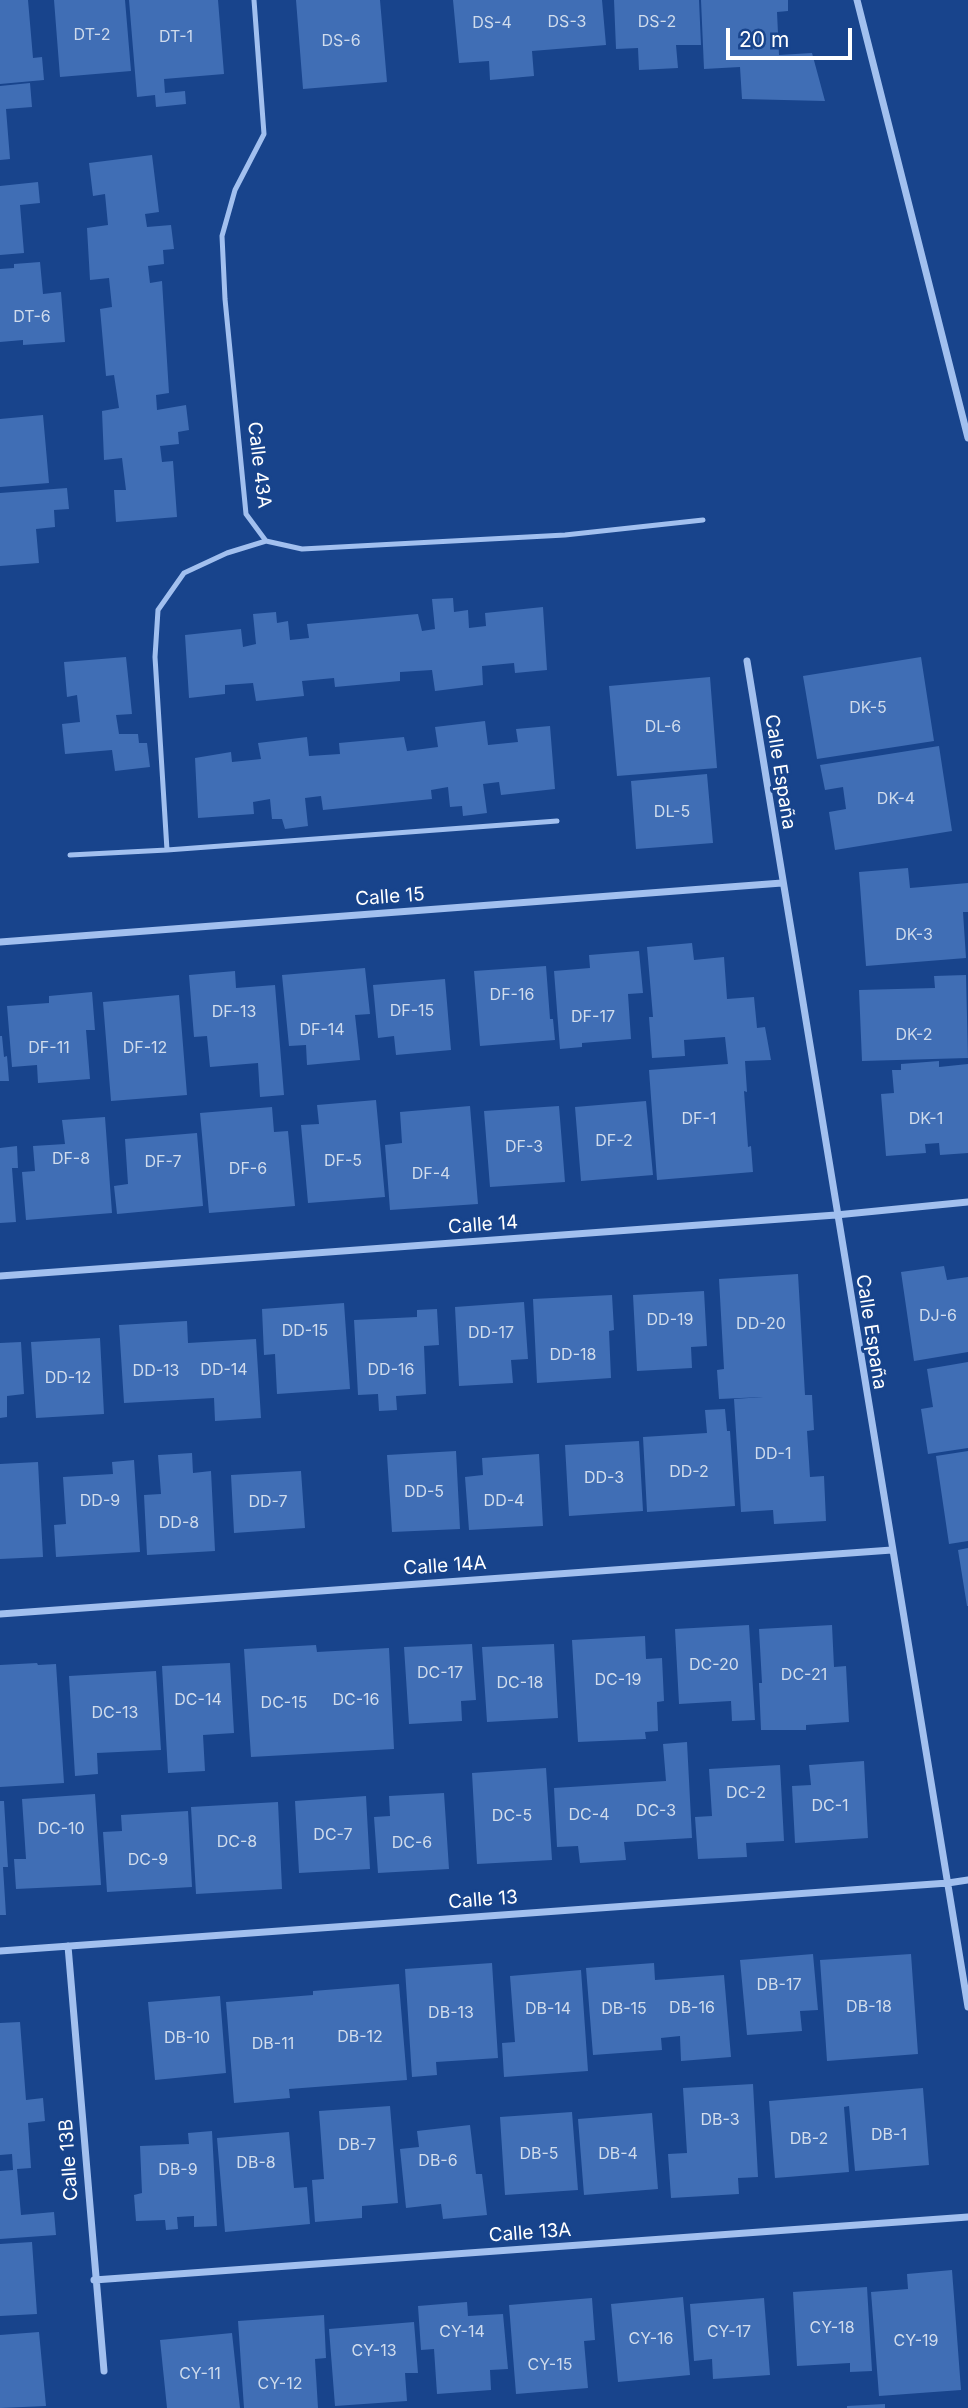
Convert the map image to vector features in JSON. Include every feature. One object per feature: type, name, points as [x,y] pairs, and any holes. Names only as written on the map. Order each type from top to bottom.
[{"type":"street","points":[[857,0],[968,438]]},
{"type":"street","name":"Calle España","points":[[747,661],[968,2007]]},
{"type":"street","name":"Calle 15","points":[[0,942],[782,883]]},
{"type":"street","name":"Calle 14","points":[[0,1276],[836,1215],[968,1202]]},
{"type":"street","name":"Calle 14A","points":[[0,1614],[891,1550]]},
{"type":"street","name":"Calle 13","points":[[0,1951],[968,1880]]},
{"type":"street","name":"Calle 13B","points":[[68,1946],[94,2280],[104,2371]]},
{"type":"street","name":"Calle 13A","points":[[94,2280],[968,2217]]},
{"type":"lane","name":"Calle 43A","points":[[254,0],[264,134],[235,190],[222,236],[225,299],[246,514],[266,541]]},
{"type":"lane","points":[[167,850],[155,657],[158,610],[184,573],[227,553],[266,541],[302,549],[565,535],[703,520]]},
{"type":"lane","points":[[70,855],[557,821]]},
{"type":"building","points":[[0,0],[28,0],[33,58],[42,57],[44,80],[0,84]]},
{"type":"building","points":[[54,0],[125,0],[131,71],[60,77]]},
{"type":"building","points":[[129,0],[218,0],[224,74],[164,79],[165,93],[185,91],[186,104],[156,107],[155,95],[137,97]]},
{"type":"building","points":[[296,0],[380,0],[387,82],[303,89]]},
{"type":"building","points":[[453,0],[602,0],[606,45],[532,51],[534,76],[490,80],[489,61],[459,63]]},
{"type":"building","points":[[614,0],[699,0],[701,45],[676,45],[678,68],[639,70],[638,48],[616,49]]},
{"type":"building","points":[[701,0],[788,0],[788,11],[777,12],[779,55],[812,53],[825,101],[742,99],[740,67],[704,69]]},
{"type":"building","points":[[30,83],[32,107],[6,109],[10,159],[0,160],[0,86]]},
{"type":"building","points":[[152,155],[159,212],[145,214],[147,227],[171,225],[174,249],[163,250],[164,264],[148,266],[150,283],[162,281],[169,393],[156,395],[157,410],[186,405],[189,430],[178,432],[179,444],[160,446],[162,462],[173,461],[177,517],[116,522],[114,490],[126,490],[122,458],[104,460],[102,411],[119,408],[114,375],[106,376],[100,309],[112,307],[109,278],[90,280],[87,228],[108,225],[105,194],[93,196],[89,163]]},
{"type":"building","points":[[38,182],[40,203],[20,205],[24,253],[0,255],[0,186]]},
{"type":"building","points":[[40,262],[43,294],[61,292],[65,342],[23,345],[23,340],[0,342],[0,269],[14,268],[14,264]]},
{"type":"building","points":[[43,415],[49,483],[0,487],[0,419]]},
{"type":"building","points":[[67,488],[69,509],[54,510],[55,527],[36,529],[39,563],[0,566],[0,493]]},
{"type":"building","points":[[453,598],[454,612],[468,610],[469,628],[486,626],[485,613],[543,607],[547,670],[515,673],[514,663],[482,666],[483,685],[435,691],[432,670],[400,672],[400,681],[335,687],[334,678],[302,681],[304,696],[256,701],[253,683],[225,685],[225,694],[189,698],[185,635],[241,629],[243,647],[256,644],[253,614],[276,612],[277,623],[288,621],[290,640],[309,638],[307,624],[418,614],[422,631],[435,629],[432,599]]},
{"type":"building","points":[[126,657],[132,714],[116,715],[119,734],[138,734],[139,743],[147,743],[150,767],[115,771],[112,750],[65,754],[62,724],[80,722],[77,695],[67,697],[64,662]]},
{"type":"building","points":[[921,657],[934,741],[817,759],[803,676]]},
{"type":"building","points":[[710,677],[717,768],[617,776],[609,686]]},
{"type":"building","points":[[485,721],[488,745],[518,742],[516,729],[550,726],[555,789],[501,795],[499,782],[483,784],[487,813],[463,816],[462,806],[450,807],[448,787],[431,790],[432,799],[323,810],[321,796],[305,798],[308,826],[285,829],[282,819],[272,819],[270,799],[253,802],[254,814],[198,818],[195,758],[231,752],[232,762],[261,759],[258,743],[307,737],[309,756],[340,754],[339,743],[404,737],[407,751],[438,747],[435,727]]},
{"type":"building","points":[[939,746],[952,831],[835,850],[829,812],[846,809],[843,787],[825,790],[820,765]]},
{"type":"building","points":[[707,774],[713,843],[636,849],[631,781]]},
{"type":"building","points":[[908,868],[910,888],[968,883],[968,912],[963,912],[966,958],[866,966],[859,872]]},
{"type":"building","points":[[692,943],[694,960],[724,957],[727,999],[754,997],[757,1028],[765,1027],[771,1060],[745,1061],[748,1147],[751,1146],[753,1172],[657,1180],[649,1070],[728,1064],[725,1037],[684,1040],[685,1056],[652,1058],[649,1017],[653,1017],[647,947]]},
{"type":"building","points":[[639,951],[643,993],[628,994],[631,1039],[582,1043],[582,1047],[560,1049],[554,971],[590,968],[589,955]]},
{"type":"building","points":[[546,966],[550,1019],[553,1019],[555,1040],[480,1046],[474,971]]},
{"type":"building","points":[[365,968],[370,1014],[355,1015],[360,1060],[307,1065],[306,1045],[289,1046],[282,975]]},
{"type":"building","points":[[235,971],[236,988],[275,985],[284,1095],[260,1097],[258,1063],[210,1067],[207,1036],[194,1037],[189,975]]},
{"type":"building","points":[[966,975],[968,1058],[862,1061],[859,990],[935,988],[934,976]]},
{"type":"building","points":[[445,979],[451,1050],[396,1055],[394,1036],[378,1038],[373,985]]},
{"type":"building","points":[[92,992],[95,1030],[86,1030],[90,1079],[38,1083],[37,1065],[12,1067],[7,1006],[49,1003],[49,996]]},
{"type":"building","points":[[179,995],[187,1095],[111,1101],[103,1002]]},
{"type":"building","points":[[0,1036],[4,1057],[7,1056],[9,1081],[0,1081]]},
{"type":"building","points":[[939,1061],[939,1067],[968,1064],[968,1153],[940,1155],[939,1143],[925,1144],[926,1153],[886,1156],[881,1094],[894,1093],[892,1070],[901,1070],[901,1064]]},
{"type":"building","points":[[376,1100],[385,1197],[308,1203],[301,1125],[319,1124],[317,1105]]},
{"type":"building","points":[[646,1101],[653,1175],[581,1181],[575,1107]]},
{"type":"building","points":[[470,1106],[478,1204],[390,1210],[385,1145],[402,1143],[400,1112]]},
{"type":"building","points":[[559,1106],[565,1182],[490,1187],[484,1111]]},
{"type":"building","points":[[272,1107],[274,1132],[288,1131],[295,1206],[209,1213],[200,1113]]},
{"type":"building","points":[[105,1117],[112,1213],[26,1220],[22,1172],[35,1171],[33,1146],[65,1144],[62,1120]]},
{"type":"building","points":[[197,1133],[203,1206],[117,1214],[114,1186],[128,1184],[125,1139]]},
{"type":"building","points":[[17,1146],[18,1168],[12,1168],[16,1222],[0,1223],[0,1148]]},
{"type":"building","points":[[944,1266],[947,1280],[968,1277],[968,1352],[914,1361],[901,1272]]},
{"type":"building","points":[[798,1274],[805,1395],[812,1395],[814,1430],[807,1431],[810,1477],[824,1476],[826,1521],[774,1524],[773,1510],[741,1512],[734,1399],[763,1397],[719,1399],[717,1370],[724,1369],[719,1279]]},
{"type":"building","points":[[704,1291],[707,1346],[691,1347],[692,1368],[637,1371],[633,1295]]},
{"type":"building","points":[[612,1295],[614,1330],[609,1331],[611,1378],[537,1383],[533,1299]]},
{"type":"building","points":[[524,1302],[528,1359],[511,1360],[513,1383],[459,1386],[455,1307]]},
{"type":"building","points":[[344,1303],[350,1389],[277,1394],[275,1354],[264,1355],[262,1309]]},
{"type":"building","points":[[437,1309],[439,1345],[424,1346],[426,1394],[396,1396],[397,1410],[379,1411],[378,1394],[358,1395],[354,1320],[417,1317],[417,1310]]},
{"type":"building","points":[[187,1321],[188,1343],[256,1339],[261,1418],[215,1421],[214,1398],[124,1403],[119,1325]]},
{"type":"building","points":[[100,1338],[104,1414],[36,1418],[31,1342]]},
{"type":"building","points":[[21,1342],[24,1394],[7,1396],[7,1417],[0,1418],[0,1343]]},
{"type":"building","points":[[968,1362],[968,1448],[928,1454],[921,1409],[933,1407],[927,1369]]},
{"type":"building","points":[[725,1409],[727,1431],[730,1431],[735,1506],[647,1512],[643,1437],[707,1433],[705,1410]]},
{"type":"building","points":[[639,1441],[643,1511],[569,1516],[565,1445]]},
{"type":"building","points":[[456,1451],[460,1529],[392,1532],[387,1455]]},
{"type":"building","points":[[968,1451],[968,1541],[949,1544],[936,1456]]},
{"type":"building","points":[[192,1453],[193,1473],[211,1471],[215,1551],[147,1555],[144,1495],[161,1494],[158,1455]]},
{"type":"building","points":[[539,1454],[543,1526],[469,1530],[465,1477],[483,1475],[482,1458]]},
{"type":"building","points":[[134,1460],[140,1552],[56,1557],[54,1525],[66,1524],[63,1477],[113,1474],[112,1462]]},
{"type":"building","points":[[38,1462],[43,1557],[0,1559],[0,1464]]},
{"type":"building","points":[[301,1471],[305,1528],[234,1533],[231,1475]]},
{"type":"building","points":[[968,1548],[968,1606],[967,1606],[958,1550]]},
{"type":"building","points":[[749,1625],[755,1720],[732,1721],[731,1701],[679,1704],[675,1629]]},
{"type":"building","points":[[832,1625],[834,1667],[846,1666],[849,1722],[806,1725],[806,1730],[761,1730],[759,1629]]},
{"type":"building","points":[[645,1636],[646,1659],[662,1658],[664,1701],[657,1702],[658,1731],[645,1732],[646,1739],[578,1742],[572,1640]]},
{"type":"building","points":[[472,1644],[476,1700],[461,1701],[462,1721],[409,1724],[404,1647]]},
{"type":"building","points":[[554,1644],[558,1718],[487,1722],[482,1647]]},
{"type":"building","points":[[316,1645],[317,1652],[389,1648],[394,1749],[251,1757],[244,1649]]},
{"type":"building","points":[[230,1663],[234,1733],[203,1735],[205,1771],[168,1773],[162,1666]]},
{"type":"building","points":[[56,1664],[64,1783],[0,1787],[0,1665]]},
{"type":"building","points":[[156,1671],[161,1750],[97,1753],[98,1774],[75,1776],[69,1676]]},
{"type":"building","points":[[687,1742],[692,1838],[624,1842],[626,1860],[580,1863],[578,1846],[557,1847],[554,1788],[666,1781],[663,1744]]},
{"type":"building","points":[[864,1761],[868,1838],[795,1843],[792,1786],[811,1785],[809,1765]]},
{"type":"building","points":[[780,1765],[784,1841],[746,1843],[747,1857],[698,1859],[695,1817],[712,1816],[709,1769]]},
{"type":"building","points":[[546,1768],[552,1860],[477,1864],[472,1773]]},
{"type":"building","points":[[444,1793],[449,1869],[378,1873],[374,1817],[390,1816],[389,1796]]},
{"type":"building","points":[[95,1794],[101,1885],[16,1889],[14,1859],[26,1859],[22,1799]]},
{"type":"building","points":[[366,1796],[370,1869],[299,1873],[295,1801]]},
{"type":"building","points":[[0,1801],[4,1801],[8,1867],[3,1867],[6,1915],[0,1915]]},
{"type":"building","points":[[278,1802],[282,1889],[196,1894],[191,1807]]},
{"type":"building","points":[[188,1811],[192,1887],[107,1892],[103,1832],[122,1831],[121,1815]]},
{"type":"building","points":[[813,1954],[818,2010],[800,2011],[802,2031],[747,2035],[740,1960]]},
{"type":"building","points":[[911,1954],[918,2054],[827,2061],[820,1960]]},
{"type":"building","points":[[492,1963],[498,2058],[436,2062],[437,2075],[412,2077],[405,1969]]},
{"type":"building","points":[[654,1963],[655,1980],[724,1975],[731,2057],[681,2061],[680,2036],[661,2038],[662,2050],[593,2055],[586,1968]]},
{"type":"building","points":[[581,1970],[588,2071],[504,2077],[502,2043],[515,2042],[510,1976]]},
{"type":"building","points":[[399,1984],[407,2080],[289,2089],[290,2098],[234,2103],[226,2002]]},
{"type":"building","points":[[220,1996],[226,2073],[155,2080],[148,2002]]},
{"type":"building","points":[[20,2022],[26,2100],[43,2098],[45,2121],[28,2123],[31,2168],[17,2169],[21,2215],[54,2212],[56,2235],[0,2239],[0,2171],[13,2170],[12,2154],[0,2155],[0,2023]]},
{"type":"building","points":[[753,2084],[758,2177],[738,2178],[739,2194],[671,2198],[668,2154],[687,2153],[683,2088]]},
{"type":"building","points":[[923,2088],[929,2165],[855,2171],[849,2106],[844,2107],[849,2172],[775,2178],[769,2101]]},
{"type":"building","points":[[390,2106],[398,2203],[362,2206],[362,2218],[315,2222],[312,2180],[324,2179],[319,2111]]},
{"type":"building","points":[[572,2112],[578,2190],[505,2195],[500,2117]]},
{"type":"building","points":[[652,2113],[658,2189],[584,2195],[578,2119]]},
{"type":"building","points":[[470,2125],[476,2174],[482,2174],[487,2215],[443,2219],[441,2204],[406,2208],[400,2149],[419,2147],[417,2131]]},
{"type":"building","points":[[212,2131],[217,2226],[194,2227],[194,2216],[177,2217],[178,2229],[166,2230],[165,2220],[136,2221],[134,2195],[142,2193],[140,2146],[189,2144],[188,2133]]},
{"type":"building","points":[[289,2132],[294,2188],[307,2187],[310,2224],[225,2232],[217,2138]]},
{"type":"building","points":[[32,2242],[37,2314],[0,2316],[0,2244]]},
{"type":"building","points":[[952,2270],[961,2390],[879,2396],[871,2292],[908,2289],[907,2274]]},
{"type":"building","points":[[867,2287],[872,2371],[850,2372],[850,2363],[797,2366],[793,2292]]},
{"type":"building","points":[[683,2297],[690,2375],[618,2382],[611,2304]]},
{"type":"building","points":[[592,2298],[595,2340],[584,2341],[588,2388],[516,2394],[509,2305]]},
{"type":"building","points":[[764,2298],[770,2375],[713,2379],[712,2359],[694,2361],[690,2304]]},
{"type":"building","points":[[467,2302],[468,2316],[503,2314],[508,2369],[490,2370],[491,2390],[437,2394],[434,2349],[421,2350],[418,2306]]},
{"type":"building","points":[[324,2315],[326,2358],[315,2359],[318,2408],[244,2408],[238,2321]]},
{"type":"building","points":[[414,2322],[418,2373],[405,2373],[407,2401],[335,2406],[329,2329]]},
{"type":"building","points":[[39,2332],[46,2406],[0,2408],[0,2335]]},
{"type":"building","points":[[232,2333],[240,2408],[167,2408],[160,2340]]},
{"type":"building","points":[[885,2404],[885,2408],[847,2408],[847,2406]]}]
